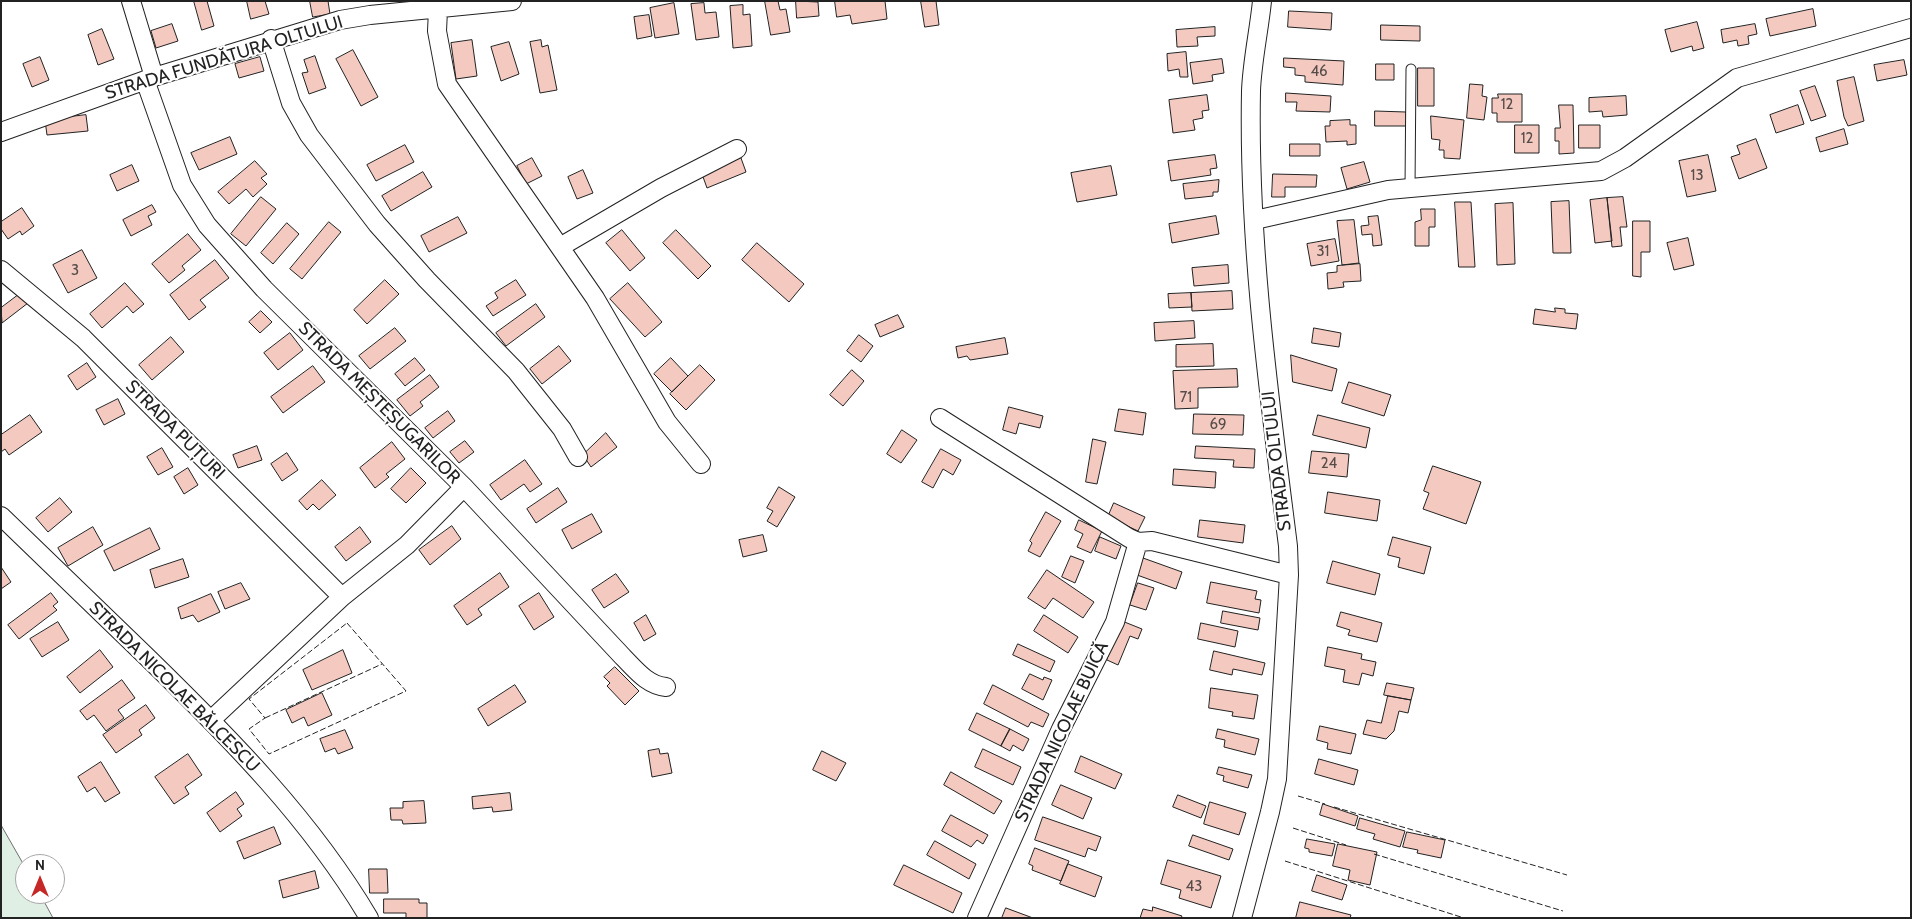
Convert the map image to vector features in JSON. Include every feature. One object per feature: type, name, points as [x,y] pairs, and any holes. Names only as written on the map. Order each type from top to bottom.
[{"type":"street","name":"STRADA MEȘTEȘUGARILOR","points":[[132,1],[150,79],[182,185],[207,225],[264,289],[464,487],[623,657],[647,681],[656,686],[666,687]]},
{"type":"street","name":"STRADA FUNDĂTURA OLTULUI","points":[[1,132],[150,79],[271,39],[340,20],[370,15],[438,10],[462,4],[512,1]]},
{"type":"street","name":"STRADA OLTULUI","points":[[1242,918],[1270,812],[1276,779],[1289,575],[1288,546],[1260,316],[1255,220],[1251,90],[1262,1]]},
{"type":"street","points":[[438,10],[437,31],[447,84],[595,298],[667,422],[701,464]]},
{"type":"street","points":[[1255,220],[1388,190],[1585,174],[1601,171],[1625,158],[1737,78],[1911,28]]},
{"type":"street","points":[[271,39],[291,103],[309,136],[377,224],[427,280],[516,371],[562,430],[578,457]]},
{"type":"street","points":[[560,247],[661,188],[737,149]]},
{"type":"street","name":"STRADA PUȚURI","points":[[1,270],[83,338],[342,597]]},
{"type":"street","points":[[940,418],[1138,542],[1152,541],[1289,575]]},
{"type":"street","points":[[211,720],[342,597],[407,545],[464,487]]},
{"type":"street","name":"STRADA NICOLAE BĂLCESCU","points":[[1,516],[211,720],[306,826],[348,883],[369,918]]},
{"type":"street","name":"STRADA NICOLAE BUICĂ","points":[[977,918],[1061,729],[1115,622],[1138,542]]},
{"type":"lane","points":[[1410,188],[1411,69]]},
{"type":"green space","points":[[1,825],[18,854],[15,854],[15,904],[45,904],[53,918],[1,918]]},
{"type":"building","points":[[194,1],[207,1],[214,26],[202,30]]},
{"type":"building","points":[[247,1],[265,1],[269,14],[251,19]]},
{"type":"building","points":[[310,1],[328,1],[330,14],[313,17]]},
{"type":"building","points":[[765,1],[778,1],[780,10],[786,9],[790,32],[771,35]]},
{"type":"building","points":[[796,1],[818,2],[819,16],[797,18]]},
{"type":"building","points":[[835,1],[885,1],[887,19],[852,24],[850,15],[837,17]]},
{"type":"building","points":[[921,1],[936,1],[939,25],[925,27]]},
{"type":"building","points":[[674,3],[679,34],[655,38],[650,8]]},
{"type":"building","points":[[704,3],[705,13],[716,12],[719,37],[696,40],[691,4]]},
{"type":"building","points":[[743,5],[743,15],[750,14],[752,46],[733,48],[730,6]]},
{"type":"building","points":[[1813,9],[1816,26],[1770,36],[1766,19]]},
{"type":"building","points":[[1289,11],[1332,13],[1331,30],[1288,27]]},
{"type":"building","points":[[649,15],[652,36],[637,39],[634,17]]},
{"type":"building","points":[[1697,22],[1704,48],[1693,51],[1692,46],[1671,52],[1665,30]]},
{"type":"building","points":[[172,24],[178,41],[156,48],[151,31]]},
{"type":"building","points":[[1755,24],[1757,34],[1748,36],[1749,44],[1738,46],[1737,40],[1723,43],[1721,30]]},
{"type":"building","points":[[1381,25],[1420,26],[1420,41],[1381,40]]},
{"type":"building","points":[[1215,27],[1215,36],[1197,37],[1198,46],[1177,47],[1176,30]]},
{"type":"building","points":[[102,29],[114,59],[98,65],[88,35]]},
{"type":"building","points":[[472,40],[477,76],[456,79],[451,43]]},
{"type":"building","points":[[541,40],[542,47],[548,45],[557,90],[540,93],[530,42]]},
{"type":"building","points":[[509,42],[519,74],[501,81],[491,47]]},
{"type":"building","points":[[353,50],[378,97],[361,106],[336,59]]},
{"type":"building","points":[[1186,52],[1188,77],[1180,77],[1179,69],[1168,71],[1167,54]]},
{"type":"building","points":[[315,56],[326,88],[309,94],[302,73],[308,72],[304,60]]},
{"type":"building","points":[[40,57],[49,80],[32,87],[23,64]]},
{"type":"building","points":[[260,57],[264,71],[239,78],[235,64]]},
{"type":"building","points":[[1284,58],[1344,61],[1343,85],[1305,82],[1305,76],[1295,75],[1295,68],[1284,67]]},
{"type":"building","points":[[1222,59],[1224,73],[1212,75],[1213,81],[1193,84],[1190,63]]},
{"type":"building","points":[[1904,60],[1907,75],[1877,81],[1874,65]]},
{"type":"building","points":[[1376,64],[1394,64],[1394,80],[1376,80]]},
{"type":"building","points":[[1418,68],[1434,68],[1434,106],[1418,106]]},
{"type":"building","points":[[1854,77],[1864,121],[1848,126],[1844,117],[1837,81]]},
{"type":"building","points":[[1470,84],[1483,85],[1482,96],[1487,97],[1484,120],[1467,118]]},
{"type":"building","points":[[1815,86],[1826,116],[1811,121],[1800,91]]},
{"type":"building","points":[[1286,93],[1331,96],[1330,112],[1296,111],[1297,102],[1286,102]]},
{"type":"building","points":[[1498,94],[1522,94],[1522,122],[1497,122],[1497,113],[1492,113],[1492,98],[1498,98]]},
{"type":"building","points":[[1207,95],[1209,110],[1202,111],[1203,118],[1193,120],[1195,130],[1173,133],[1169,100]]},
{"type":"building","points":[[1626,96],[1627,115],[1603,117],[1602,111],[1589,112],[1589,98]]},
{"type":"building","points":[[1559,105],[1573,105],[1574,153],[1559,154],[1559,141],[1555,141],[1555,128],[1560,128]]},
{"type":"building","points":[[1798,105],[1804,124],[1776,133],[1770,115]]},
{"type":"building","points":[[1375,111],[1406,112],[1406,126],[1375,126]]},
{"type":"building","points":[[86,115],[88,131],[47,135],[45,120]]},
{"type":"building","points":[[1431,116],[1464,120],[1460,159],[1444,158],[1444,150],[1439,150],[1440,140],[1432,139]]},
{"type":"building","points":[[1350,120],[1350,125],[1356,125],[1356,144],[1347,145],[1347,141],[1326,142],[1325,126],[1330,126],[1330,121]]},
{"type":"building","points":[[1515,125],[1539,125],[1539,153],[1515,153]]},
{"type":"building","points":[[1579,125],[1600,125],[1600,148],[1579,148]]},
{"type":"building","points":[[1844,129],[1848,144],[1820,152],[1816,138]]},
{"type":"building","points":[[230,137],[237,154],[199,170],[191,153]]},
{"type":"building","points":[[1756,139],[1767,168],[1739,179],[1731,157],[1740,154],[1737,146]]},
{"type":"building","points":[[1290,144],[1320,144],[1320,156],[1290,156]]},
{"type":"building","points":[[405,145],[414,162],[376,181],[367,165]]},
{"type":"building","points":[[1215,155],[1217,168],[1210,169],[1211,175],[1171,181],[1168,161]]},
{"type":"building","points":[[1708,155],[1716,191],[1687,197],[1679,161]]},
{"type":"building","points":[[532,158],[542,176],[526,184],[517,166]]},
{"type":"building","points":[[741,158],[746,172],[707,188],[702,174]]},
{"type":"building","points":[[255,161],[267,174],[261,178],[267,184],[253,197],[246,189],[229,204],[218,192]]},
{"type":"building","points":[[1364,162],[1370,182],[1347,189],[1341,168]]},
{"type":"building","points":[[132,165],[139,181],[117,191],[110,175]]},
{"type":"building","points":[[1111,166],[1117,195],[1077,202],[1071,173]]},
{"type":"building","points":[[583,170],[593,193],[577,199],[568,177]]},
{"type":"building","points":[[423,172],[432,187],[391,211],[382,196]]},
{"type":"building","points":[[1273,174],[1317,175],[1316,187],[1285,187],[1285,197],[1272,197]]},
{"type":"building","points":[[1219,180],[1218,192],[1213,192],[1213,196],[1185,199],[1183,184]]},
{"type":"building","points":[[261,197],[276,209],[246,246],[231,234]]},
{"type":"building","points":[[1623,197],[1627,227],[1620,227],[1622,246],[1612,247],[1607,198]]},
{"type":"building","points":[[1607,198],[1612,241],[1595,243],[1590,200]]},
{"type":"building","points":[[1569,201],[1571,253],[1553,253],[1551,202]]},
{"type":"building","points":[[1455,202],[1471,202],[1475,267],[1459,267]]},
{"type":"building","points":[[1513,203],[1515,264],[1497,265],[1495,204]]},
{"type":"building","points":[[152,205],[156,212],[148,216],[152,225],[131,236],[123,220]]},
{"type":"building","points":[[22,208],[34,226],[22,235],[20,231],[8,239],[1,229],[1,222]]},
{"type":"building","points":[[1421,209],[1435,209],[1435,227],[1429,227],[1429,246],[1415,246],[1415,222],[1421,220]]},
{"type":"building","points":[[1216,216],[1219,234],[1172,243],[1169,224]]},
{"type":"building","points":[[1378,216],[1382,245],[1373,246],[1372,234],[1362,235],[1361,226],[1369,225],[1368,217]]},
{"type":"building","points":[[458,217],[467,233],[429,252],[421,236]]},
{"type":"building","points":[[1354,220],[1359,263],[1342,265],[1337,221]]},
{"type":"building","points":[[1633,221],[1650,221],[1650,252],[1641,252],[1641,277],[1633,276]]},
{"type":"building","points":[[329,222],[341,232],[302,279],[290,269]]},
{"type":"building","points":[[287,223],[299,234],[273,264],[261,253]]},
{"type":"building","points":[[622,230],[645,258],[630,271],[606,243]]},
{"type":"building","points":[[676,230],[711,266],[698,279],[663,243]]},
{"type":"building","points":[[188,234],[201,250],[182,266],[185,270],[169,283],[152,264]]},
{"type":"building","points":[[1688,238],[1694,265],[1674,270],[1667,243]]},
{"type":"building","points":[[1335,239],[1339,261],[1311,266],[1307,244]]},
{"type":"building","points":[[757,243],[804,284],[789,302],[742,260]]},
{"type":"building","points":[[82,250],[97,278],[68,293],[53,265]]},
{"type":"building","points":[[215,260],[229,278],[200,300],[206,307],[189,320],[170,295]]},
{"type":"building","points":[[1360,264],[1361,281],[1343,282],[1344,287],[1328,289],[1327,273],[1337,272],[1337,266]]},
{"type":"building","points":[[1228,265],[1229,283],[1194,286],[1192,268]]},
{"type":"building","points":[[385,280],[399,294],[367,324],[354,310]]},
{"type":"building","points":[[516,280],[526,295],[493,316],[486,306],[498,298],[495,293]]},
{"type":"building","points":[[125,283],[144,304],[133,313],[127,306],[102,328],[90,314]]},
{"type":"building","points":[[628,283],[662,322],[645,337],[610,299]]},
{"type":"building","points":[[1232,291],[1233,309],[1192,311],[1191,293]]},
{"type":"building","points":[[21,293],[28,303],[2,323],[1,308]]},
{"type":"building","points":[[1191,293],[1192,307],[1169,308],[1168,294]]},
{"type":"building","points":[[536,304],[545,317],[506,346],[496,333]]},
{"type":"building","points":[[1555,308],[1565,309],[1565,313],[1578,314],[1576,329],[1533,324],[1535,309],[1555,312]]},
{"type":"building","points":[[261,311],[272,322],[260,333],[249,322]]},
{"type":"building","points":[[898,315],[904,327],[880,337],[875,325]]},
{"type":"building","points":[[1194,321],[1195,338],[1155,341],[1154,323]]},
{"type":"building","points":[[395,328],[406,341],[370,369],[359,356]]},
{"type":"building","points":[[1314,328],[1341,333],[1339,347],[1312,343]]},
{"type":"building","points":[[290,333],[303,350],[278,370],[264,353]]},
{"type":"building","points":[[859,335],[873,346],[861,362],[847,351]]},
{"type":"building","points":[[171,337],[184,352],[152,380],[139,365]]},
{"type":"building","points":[[1005,338],[1008,354],[970,360],[967,356],[958,358],[956,347]]},
{"type":"building","points":[[1213,344],[1214,366],[1176,367],[1176,345]]},
{"type":"building","points":[[559,346],[571,361],[542,384],[530,369]]},
{"type":"building","points":[[1291,355],[1337,369],[1332,391],[1293,382]]},
{"type":"building","points":[[415,358],[425,370],[405,386],[395,374]]},
{"type":"building","points":[[671,358],[688,376],[672,392],[654,374]]},
{"type":"building","points":[[87,363],[96,377],[77,390],[68,376]]},
{"type":"building","points":[[700,365],[715,380],[686,410],[670,394]]},
{"type":"building","points":[[313,366],[325,382],[283,413],[271,397]]},
{"type":"building","points":[[1237,369],[1238,387],[1198,388],[1198,408],[1175,409],[1173,371]]},
{"type":"building","points":[[852,370],[864,381],[843,406],[830,395]]},
{"type":"building","points":[[430,375],[439,387],[420,402],[423,406],[410,416],[397,400]]},
{"type":"building","points":[[1349,382],[1391,395],[1384,416],[1342,403]]},
{"type":"building","points":[[118,399],[125,414],[104,425],[96,410]]},
{"type":"building","points":[[1009,407],[1043,416],[1040,428],[1019,423],[1016,434],[1003,430]]},
{"type":"building","points":[[1119,409],[1146,413],[1143,435],[1115,431]]},
{"type":"building","points":[[448,411],[455,421],[433,438],[425,428]]},
{"type":"building","points":[[1194,414],[1244,415],[1243,435],[1193,434]]},
{"type":"building","points":[[30,415],[42,432],[9,455],[5,449],[1,452],[1,435]]},
{"type":"building","points":[[1318,415],[1370,428],[1366,448],[1313,435]]},
{"type":"building","points":[[902,430],[917,440],[901,463],[887,454]]},
{"type":"building","points":[[606,433],[617,447],[591,467],[583,455]]},
{"type":"building","points":[[1093,439],[1106,442],[1097,484],[1086,482]]},
{"type":"building","points":[[465,441],[474,452],[459,463],[450,452]]},
{"type":"building","points":[[392,442],[405,459],[386,474],[389,477],[375,488],[360,468]]},
{"type":"building","points":[[257,446],[262,460],[238,468],[233,455]]},
{"type":"building","points":[[1196,446],[1255,449],[1254,468],[1233,467],[1234,460],[1195,458]]},
{"type":"building","points":[[162,448],[173,467],[158,475],[147,457]]},
{"type":"building","points":[[941,449],[961,460],[953,475],[943,469],[933,488],[922,482]]},
{"type":"building","points":[[1312,451],[1349,454],[1347,477],[1309,473]]},
{"type":"building","points":[[287,453],[298,470],[282,481],[271,464]]},
{"type":"building","points":[[525,460],[542,484],[530,492],[524,484],[501,500],[490,485]]},
{"type":"building","points":[[1433,466],[1481,482],[1466,524],[1423,509],[1429,493],[1424,491]]},
{"type":"building","points":[[188,468],[198,485],[184,494],[174,477]]},
{"type":"building","points":[[411,468],[426,483],[406,503],[391,489]]},
{"type":"building","points":[[1174,469],[1216,472],[1215,488],[1173,485]]},
{"type":"building","points":[[322,480],[336,495],[319,510],[313,504],[307,510],[299,501]]},
{"type":"building","points":[[779,487],[795,497],[777,527],[767,521],[773,511],[767,508]]},
{"type":"building","points":[[558,488],[567,502],[536,523],[527,509]]},
{"type":"building","points":[[1328,492],[1380,500],[1377,521],[1325,513]]},
{"type":"building","points":[[60,498],[72,512],[48,532],[36,518]]},
{"type":"building","points":[[1114,503],[1145,517],[1138,531],[1108,517]]},
{"type":"building","points":[[1046,512],[1061,521],[1040,557],[1028,551],[1032,543],[1030,541]]},
{"type":"building","points":[[592,514],[602,532],[572,549],[562,530]]},
{"type":"building","points":[[1079,520],[1102,531],[1091,553],[1077,547],[1083,534],[1075,530]]},
{"type":"building","points":[[1200,520],[1245,525],[1243,543],[1198,537]]},
{"type":"building","points":[[452,526],[461,539],[430,565],[419,550]]},
{"type":"building","points":[[93,527],[103,545],[68,566],[58,548]]},
{"type":"building","points":[[360,527],[371,542],[346,561],[335,547]]},
{"type":"building","points":[[150,528],[160,549],[114,571],[104,551]]},
{"type":"building","points":[[763,535],[767,551],[743,557],[739,540]]},
{"type":"building","points":[[1100,537],[1121,546],[1116,559],[1095,551]]},
{"type":"building","points":[[1393,537],[1431,547],[1424,574],[1398,567],[1400,558],[1388,555]]},
{"type":"building","points":[[1071,556],[1084,561],[1075,583],[1062,577]]},
{"type":"building","points":[[1143,558],[1182,572],[1176,589],[1137,575]]},
{"type":"building","points":[[183,559],[189,577],[155,588],[150,570]]},
{"type":"building","points":[[1333,561],[1380,574],[1375,595],[1327,583]]},
{"type":"building","points":[[1,567],[11,582],[1,589]]},
{"type":"building","points":[[1047,570],[1094,602],[1083,618],[1053,598],[1045,609],[1028,598]]},
{"type":"building","points":[[500,573],[509,587],[478,609],[482,615],[467,625],[454,606]]},
{"type":"building","points":[[616,574],[629,592],[604,608],[592,590]]},
{"type":"building","points":[[1211,582],[1257,591],[1255,599],[1261,600],[1259,613],[1207,603]]},
{"type":"building","points":[[241,583],[250,599],[225,609],[218,592]]},
{"type":"building","points":[[1138,583],[1154,588],[1146,610],[1130,605]]},
{"type":"building","points":[[51,593],[58,602],[53,606],[57,610],[19,639],[8,625]]},
{"type":"building","points":[[539,593],[554,617],[534,630],[519,606]]},
{"type":"building","points":[[211,594],[220,612],[198,622],[193,615],[181,619],[178,608]]},
{"type":"building","points":[[1223,611],[1260,618],[1258,630],[1221,623]]},
{"type":"building","points":[[1341,612],[1382,623],[1377,642],[1348,635],[1350,630],[1337,626]]},
{"type":"building","points":[[646,615],[656,634],[644,641],[634,623]]},
{"type":"building","points":[[1044,615],[1078,637],[1068,653],[1034,631]]},
{"type":"building","points":[[1122,621],[1142,629],[1138,639],[1130,636],[1118,665],[1107,660]]},
{"type":"building","points":[[58,622],[69,640],[42,657],[30,639]]},
{"type":"building","points":[[1201,623],[1238,631],[1235,647],[1198,639]]},
{"type":"building","points":[[1018,644],[1055,661],[1050,672],[1013,655]]},
{"type":"building","points":[[1328,647],[1362,654],[1361,659],[1376,662],[1373,676],[1362,673],[1359,685],[1343,682],[1345,670],[1325,666]]},
{"type":"building","points":[[100,650],[113,667],[80,693],[67,677]]},
{"type":"building","points":[[343,650],[352,673],[312,690],[303,670]]},
{"type":"building","points":[[1214,651],[1265,663],[1262,675],[1233,669],[1232,675],[1210,670]]},
{"type":"building","points":[[615,667],[639,691],[625,705],[607,686],[610,683],[604,677]]},
{"type":"building","points":[[1030,674],[1043,680],[1044,677],[1052,680],[1043,700],[1022,689]]},
{"type":"building","points":[[122,680],[135,698],[118,710],[124,718],[106,731],[94,715],[87,720],[80,711]]},
{"type":"building","points":[[1387,683],[1414,688],[1411,700],[1384,695]]},
{"type":"building","points":[[515,685],[526,702],[488,726],[478,709]]},
{"type":"building","points":[[993,685],[1049,714],[1043,727],[1031,722],[1028,727],[984,704]]},
{"type":"building","points":[[1211,688],[1258,695],[1254,719],[1232,716],[1233,712],[1209,708]]},
{"type":"building","points":[[322,693],[332,715],[308,726],[304,717],[292,723],[286,710]]},
{"type":"building","points":[[1388,696],[1411,700],[1408,713],[1399,711],[1394,731],[1386,739],[1363,734],[1367,720],[1381,723]]},
{"type":"building","points":[[146,705],[155,718],[139,730],[142,735],[116,753],[103,735]]},
{"type":"building","points":[[977,713],[1010,729],[1001,746],[969,730]]},
{"type":"building","points":[[1320,726],[1356,734],[1351,754],[1327,749],[1328,743],[1317,740]]},
{"type":"building","points":[[1010,729],[1029,739],[1023,751],[1013,745],[1010,751],[1001,746]]},
{"type":"building","points":[[1218,729],[1259,739],[1255,755],[1224,747],[1225,740],[1216,738]]},
{"type":"building","points":[[345,730],[353,748],[338,754],[335,748],[325,752],[320,739]]},
{"type":"building","points":[[659,749],[660,754],[668,753],[672,773],[652,777],[648,751]]},
{"type":"building","points":[[983,749],[1021,767],[1013,785],[975,767]]},
{"type":"building","points":[[822,751],[846,763],[836,781],[813,770]]},
{"type":"building","points":[[188,754],[202,775],[185,787],[189,794],[174,804],[155,777]]},
{"type":"building","points":[[1081,756],[1122,774],[1115,789],[1075,772]]},
{"type":"building","points":[[1319,759],[1358,770],[1354,785],[1315,774]]},
{"type":"building","points":[[101,762],[120,793],[105,802],[95,787],[87,792],[78,777]]},
{"type":"building","points":[[1219,767],[1252,775],[1248,788],[1223,781],[1224,776],[1217,774]]},
{"type":"building","points":[[951,772],[1002,801],[994,814],[944,785]]},
{"type":"building","points":[[1061,785],[1092,798],[1083,819],[1052,805]]},
{"type":"building","points":[[236,792],[244,804],[237,809],[242,816],[220,832],[207,813]]},
{"type":"building","points":[[510,793],[512,810],[493,812],[492,807],[473,809],[472,797]]},
{"type":"building","points":[[1178,795],[1206,806],[1201,818],[1173,807]]},
{"type":"building","points":[[424,801],[426,823],[403,824],[402,820],[391,820],[390,808],[403,808],[403,802]]},
{"type":"building","points":[[1210,802],[1246,813],[1239,835],[1204,824]]},
{"type":"building","points":[[1323,804],[1358,816],[1355,826],[1320,815]]},
{"type":"building","points":[[951,815],[988,835],[983,844],[977,840],[971,847],[942,831]]},
{"type":"building","points":[[1043,817],[1101,837],[1096,851],[1088,848],[1085,857],[1035,840]]},
{"type":"building","points":[[1360,818],[1405,831],[1400,847],[1373,839],[1375,834],[1357,829]]},
{"type":"building","points":[[274,827],[281,844],[244,859],[237,842]]},
{"type":"building","points":[[1407,832],[1445,840],[1441,858],[1417,853],[1418,850],[1403,847]]},
{"type":"building","points":[[1193,835],[1233,849],[1229,860],[1189,846]]},
{"type":"building","points":[[1307,839],[1335,844],[1332,856],[1309,852],[1309,849],[1305,848]]},
{"type":"building","points":[[935,841],[976,864],[969,879],[927,855]]},
{"type":"building","points":[[1338,844],[1377,852],[1370,885],[1348,880],[1350,870],[1333,866]]},
{"type":"building","points":[[1035,848],[1069,861],[1061,881],[1032,870],[1033,866],[1029,864]]},
{"type":"building","points":[[1168,860],[1221,876],[1211,908],[1179,898],[1181,890],[1161,884]]},
{"type":"building","points":[[1068,864],[1102,877],[1095,897],[1060,884]]},
{"type":"building","points":[[904,865],[962,893],[953,913],[894,885]]},
{"type":"building","points":[[369,869],[387,869],[388,893],[370,893]]},
{"type":"building","points":[[315,871],[319,888],[283,898],[279,881]]},
{"type":"building","points":[[1317,875],[1347,885],[1342,900],[1312,891]]},
{"type":"building","points":[[384,899],[419,899],[419,903],[427,903],[427,918],[406,918],[406,913],[384,913]]},
{"type":"building","points":[[1300,902],[1351,915],[1350,918],[1296,918]]},
{"type":"building","points":[[1153,907],[1182,916],[1181,918],[1140,918],[1143,909],[1152,911]]},
{"type":"building","points":[[1006,908],[1033,918],[1002,918]]},
{"type":"fence","points":[[347,623],[406,691],[269,754],[249,729],[265,718],[249,699],[347,623]]},
{"type":"fence","points":[[265,718],[382,664]]},
{"type":"fence","points":[[1298,796],[1325,804]]},
{"type":"fence","points":[[1334,807],[1567,875]]},
{"type":"fence","points":[[1293,828],[1346,845]]},
{"type":"fence","points":[[1374,854],[1563,911]]},
{"type":"fence","points":[[1285,861],[1464,918]]}]
